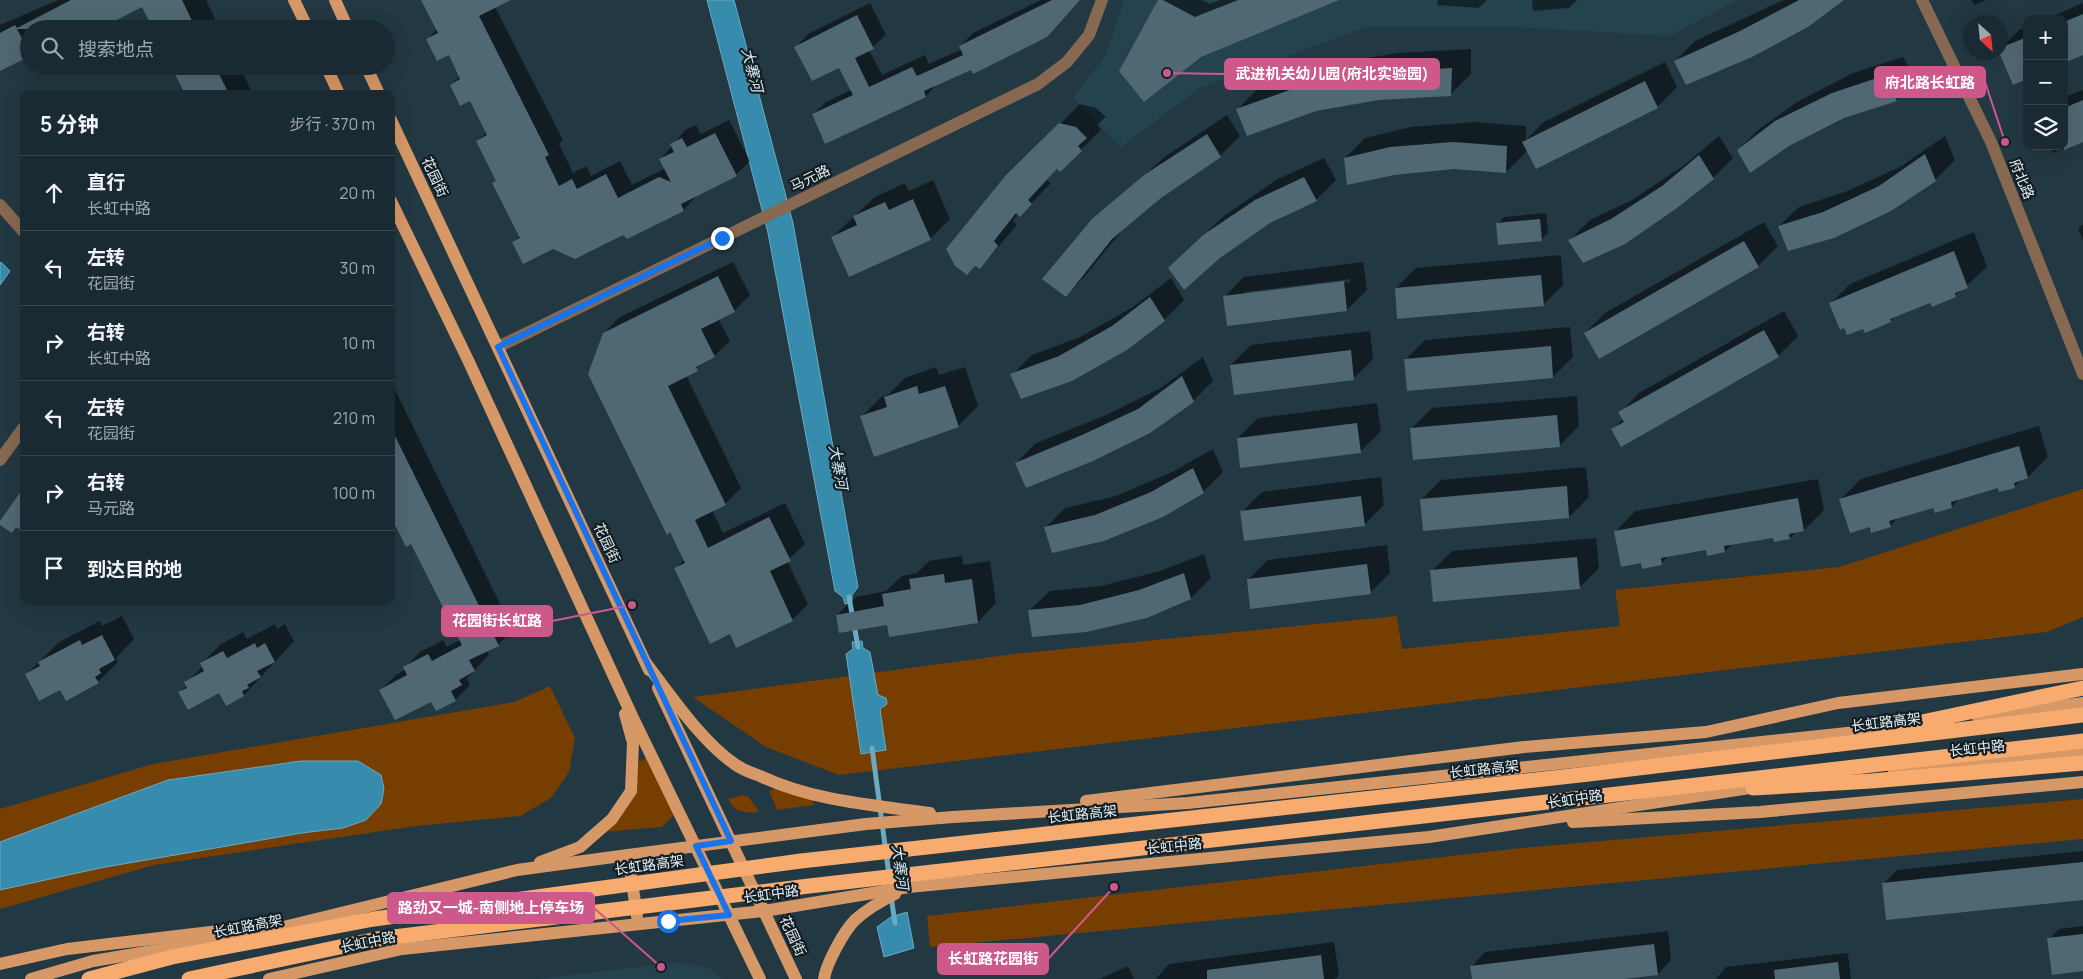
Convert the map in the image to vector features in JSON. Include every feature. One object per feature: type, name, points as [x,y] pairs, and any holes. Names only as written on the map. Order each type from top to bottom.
[{"type":"highway","points":[[1796,749],[2083,688]]},
{"type":"highway","name":"长虹路高架","points":[[90,979],[172,957],[374,919],[800,861],[1550,779],[2083,715]]},
{"type":"highway","points":[[189,979],[377,939],[809,886],[2083,741]]},
{"type":"highway","points":[[1587,797],[1872,782],[2083,763]]},
{"type":"main road","points":[[294,0],[304,20]]},
{"type":"main road","points":[[335,0],[344,20]]},
{"type":"main road","points":[[330,75],[338,90]]},
{"type":"main road","points":[[370,75],[377,90]]},
{"type":"main road","name":"花园街","points":[[395,128],[796,979]]},
{"type":"main road","points":[[395,210],[468,360],[614,675],[760,979]]},
{"type":"main road","points":[[646,663],[706,737],[736,765],[777,784],[822,797],[861,804],[898,815],[953,817],[1188,803],[1842,734],[2083,703]]},
{"type":"main road","points":[[953,817],[1524,748],[1706,732],[1838,703],[2083,674]]},
{"type":"main road","points":[[517,870],[580,847],[612,819],[630,790],[634,743],[614,675]]},
{"type":"main road","name":"长虹中路","points":[[269,979],[402,949],[764,911],[882,896],[909,887],[1429,837],[1759,786],[2083,752]]},
{"type":"main road","points":[[1501,826],[1760,812],[2083,782]]},
{"type":"main road","points":[[31,979],[92,961],[258,932],[517,870],[866,824],[898,815]]},
{"type":"main road","points":[[628,855],[638,924]]},
{"type":"main road","points":[[824,979],[836,949],[854,921],[882,896]]},
{"type":"main road","points":[[0,964],[67,949],[320,917]]},
{"type":"street","name":"马元路","points":[[498,347],[1038,84],[1067,62],[1089,35],[1102,0]]},
{"type":"street","name":"府北路","points":[[1922,0],[1991,142],[2083,374]]},
{"type":"street","points":[[0,205],[20,228]]},
{"type":"street","points":[[0,460],[20,432]]},
{"type":"shaded area","points":[[1124,0],[1737,0],[1670,36],[1514,27],[1366,27],[1198,89],[1121,147],[1073,98],[1105,56]]},
{"type":"shaded area","points":[[2083,489],[2083,617],[2047,632],[839,775],[766,747],[693,697],[1014,654],[1397,616],[1402,649],[1620,626],[1615,590],[1839,567]]},
{"type":"shaded area","points":[[550,686],[575,738],[569,772],[551,798],[520,816],[416,826],[154,865],[0,909],[0,809],[153,764],[514,702]]},
{"type":"shaded area","points":[[648,758],[674,815],[662,827],[601,832],[635,779],[639,761]]},
{"type":"shaded area","points":[[774,789],[813,800],[814,805],[777,810],[769,791]]},
{"type":"shaded area","points":[[743,795],[749,797],[758,810],[756,813],[746,812],[733,807],[728,799]]},
{"type":"shaded area","points":[[2083,799],[2083,839],[930,947],[927,916],[1521,848]]},
{"type":"shaded area","points":[[679,962],[708,968],[723,979],[536,979]]},
{"type":"water","points":[[707,0],[734,0],[793,223],[858,587],[852,595],[852,602],[845,604],[843,597],[835,591],[768,233]]},
{"type":"water","points":[[1,262],[10,271],[0,285],[0,264]]},
{"type":"water","points":[[862,641],[863,648],[870,652],[878,695],[886,698],[887,704],[880,709],[886,750],[861,754],[846,654],[853,649],[852,642]]},
{"type":"water","points":[[301,761],[358,761],[381,775],[384,789],[381,804],[366,820],[343,828],[302,833],[100,868],[0,890],[0,842],[168,780]]},
{"type":"water","points":[[907,912],[914,948],[884,957],[877,927],[891,917]]},
{"type":"building","points":[[71,0],[182,0],[192,20],[148,20],[142,7],[117,20],[32,20]]},
{"type":"building","points":[[421,0],[511,0],[479,16],[549,155],[545,157],[559,186],[572,179],[577,189],[606,174],[618,198],[659,177],[671,182],[659,159],[674,152],[670,144],[682,138],[687,147],[715,133],[737,176],[681,204],[684,211],[627,239],[623,235],[575,259],[553,249],[523,264],[512,242],[520,238],[492,183],[496,181],[476,141],[487,135],[470,101],[460,106],[450,85],[460,79],[449,55],[437,61],[426,39],[438,33]]},
{"type":"building","points":[[1052,0],[1080,0],[1047,37],[973,74],[971,70],[924,91],[926,97],[825,144],[812,114],[853,95],[839,68],[812,81],[794,47],[857,15],[874,49],[855,58],[869,87],[912,67],[917,76],[963,55],[959,46]]},
{"type":"building","points":[[1158,0],[1163,0],[1195,17],[1238,0],[1339,0],[1201,57],[1144,102],[1119,71]]},
{"type":"building","points":[[1799,0],[1844,0],[1808,27],[1752,57],[1686,85],[1674,61],[1740,31]]},
{"type":"building","points":[[2083,14],[2083,55],[2068,61],[2068,60],[2068,20]]},
{"type":"building","points":[[15,25],[17,28],[20,26],[20,29],[17,29],[20,35],[20,61],[0,71],[0,33]]},
{"type":"building","points":[[2023,39],[2023,81],[2013,85],[2002,60],[2008,60],[2008,45]]},
{"type":"building","points":[[1452,68],[1451,96],[1379,100],[1316,111],[1247,136],[1236,109],[1310,83],[1376,72]]},
{"type":"building","points":[[176,75],[220,75],[227,90],[183,90]]},
{"type":"building","points":[[1883,76],[1897,101],[1844,118],[1789,146],[1750,173],[1737,150],[1775,121],[1832,93]]},
{"type":"building","points":[[1645,81],[1658,108],[1536,169],[1522,142]]},
{"type":"building","points":[[2083,100],[2083,142],[2068,148],[2068,106]]},
{"type":"building","points":[[1059,123],[1076,127],[1087,138],[1078,146],[1082,151],[1060,172],[1057,169],[1028,200],[1032,204],[1020,217],[1016,213],[994,241],[998,246],[980,269],[975,266],[967,275],[955,266],[946,249],[1006,175]]},
{"type":"building","points":[[1207,134],[1221,157],[1161,198],[1112,239],[1066,297],[1042,279],[1092,219],[1144,175]]},
{"type":"building","points":[[1453,142],[1507,146],[1506,173],[1454,169],[1394,175],[1347,185],[1344,158],[1390,147]]},
{"type":"building","points":[[1925,154],[1936,181],[1891,211],[1834,238],[1788,251],[1778,226],[1823,212],[1879,186]]},
{"type":"building","points":[[1699,155],[1714,179],[1677,208],[1625,244],[1583,263],[1568,240],[1611,219],[1662,186]]},
{"type":"building","points":[[1304,177],[1317,201],[1270,223],[1220,258],[1184,290],[1168,268],[1203,235],[1255,200]]},
{"type":"building","points":[[913,199],[931,240],[849,277],[831,237],[857,225],[853,216],[885,202],[889,210]]},
{"type":"building","points":[[1540,219],[1542,241],[1498,245],[1496,223]]},
{"type":"building","points":[[1744,241],[1759,267],[1599,359],[1584,333]]},
{"type":"building","points":[[1954,251],[1968,288],[1955,293],[1956,297],[1932,307],[1930,303],[1890,319],[1891,322],[1865,333],[1863,329],[1847,335],[1844,328],[1840,330],[1829,303]]},
{"type":"building","points":[[1541,275],[1544,306],[1397,319],[1395,288]]},
{"type":"building","points":[[718,276],[735,312],[701,329],[715,357],[696,367],[698,371],[668,386],[726,505],[695,520],[708,548],[769,517],[791,561],[770,571],[793,621],[736,648],[730,634],[710,644],[674,568],[685,563],[670,532],[667,535],[588,374],[603,333]]},
{"type":"building","points":[[1344,281],[1347,311],[1227,326],[1223,296]]},
{"type":"building","points":[[1150,297],[1165,321],[1127,350],[1072,381],[1021,399],[1010,374],[1059,356],[1112,326]]},
{"type":"building","points":[[1764,330],[1779,357],[1621,447],[1611,429],[1624,422],[1618,412]]},
{"type":"building","points":[[1551,346],[1553,378],[1407,391],[1404,359]]},
{"type":"building","points":[[1351,350],[1354,380],[1234,395],[1230,365]]},
{"type":"building","points":[[1182,376],[1194,402],[1150,433],[1093,461],[1026,488],[1015,463],[1138,409]]},
{"type":"building","points":[[917,386],[919,394],[945,386],[959,427],[874,457],[860,416],[887,407],[884,397]]},
{"type":"building","points":[[1557,415],[1560,447],[1413,460],[1410,428]]},
{"type":"building","points":[[1357,423],[1361,453],[1240,468],[1237,438]]},
{"type":"building","points":[[395,436],[499,646],[469,660],[475,671],[459,680],[462,685],[451,691],[456,701],[436,711],[431,702],[395,720],[379,690],[407,675],[403,667],[428,654],[432,661],[462,645],[411,544],[406,547],[395,525]]},
{"type":"building","points":[[2019,446],[2028,478],[2014,483],[2015,488],[1999,492],[1998,488],[1951,502],[1952,508],[1935,513],[1933,508],[1889,521],[1891,527],[1871,533],[1870,527],[1850,533],[1839,499]]},
{"type":"building","points":[[1193,468],[1204,493],[1163,517],[1104,541],[1052,553],[1044,527],[1095,515],[1151,492]]},
{"type":"building","points":[[1567,486],[1569,518],[1423,531],[1420,499]]},
{"type":"building","points":[[20,493],[20,530],[16,527],[12,533],[0,525],[0,521]]},
{"type":"building","points":[[1361,496],[1365,526],[1244,541],[1240,511]]},
{"type":"building","points":[[1798,498],[1804,531],[1789,534],[1790,539],[1774,542],[1773,538],[1724,546],[1725,552],[1707,556],[1706,550],[1661,558],[1662,565],[1642,569],[1641,563],[1621,567],[1614,531]]},
{"type":"building","points":[[1577,557],[1580,589],[1433,602],[1430,570]]},
{"type":"building","points":[[1367,564],[1371,594],[1250,609],[1247,579]]},
{"type":"building","points":[[1184,573],[1191,599],[1147,618],[1086,632],[1032,637],[1028,610],[1080,605],[1139,590]]},
{"type":"building","points":[[944,574],[945,583],[972,579],[978,623],[889,637],[887,625],[839,633],[836,615],[884,606],[882,594],[911,589],[909,579]]},
{"type":"building","points":[[102,635],[115,660],[99,669],[101,673],[95,677],[99,683],[66,701],[60,690],[39,701],[25,674],[40,666],[38,662],[80,640],[82,645]]},
{"type":"building","points":[[255,643],[257,648],[265,643],[275,662],[257,671],[261,677],[247,685],[249,688],[242,691],[244,696],[226,706],[219,693],[188,710],[178,692],[187,688],[184,682],[204,671],[200,663],[223,651],[227,658]]},
{"type":"building","points":[[2083,862],[2083,900],[1886,920],[1882,883]]},
{"type":"building","points":[[2083,934],[2083,971],[2052,975],[2047,938]]},
{"type":"building","points":[[1654,944],[1658,975],[1624,979],[1472,979],[1470,966]]},
{"type":"building","points":[[1321,955],[1324,979],[1207,979],[1207,970]]},
{"type":"building","points":[[1838,962],[1840,979],[1775,979],[1774,970]]},
{"type":"waterway","name":"大寨河","points":[[849,597],[858,647]]},
{"type":"waterway","name":"大寨河","points":[[872,748],[889,875]]},
{"type":"waterway","name":"大寨河","points":[[891,896],[895,923]]},
{"type":"place","name":"武进机关幼儿园(府北实验园)","points":[[1167,73]]},
{"type":"place","name":"府北路长虹路","points":[[2005,142]]},
{"type":"place","name":"花园街长虹路","points":[[632,605]]},
{"type":"place","name":"长虹路花园街","points":[[1114,887]]},
{"type":"place","name":"路劲又一城-南侧地上停车场","points":[[661,967]]},
{"type":"route","points":[[668,921],[729,915],[696,846],[731,841],[498,347],[722,238]]}]
